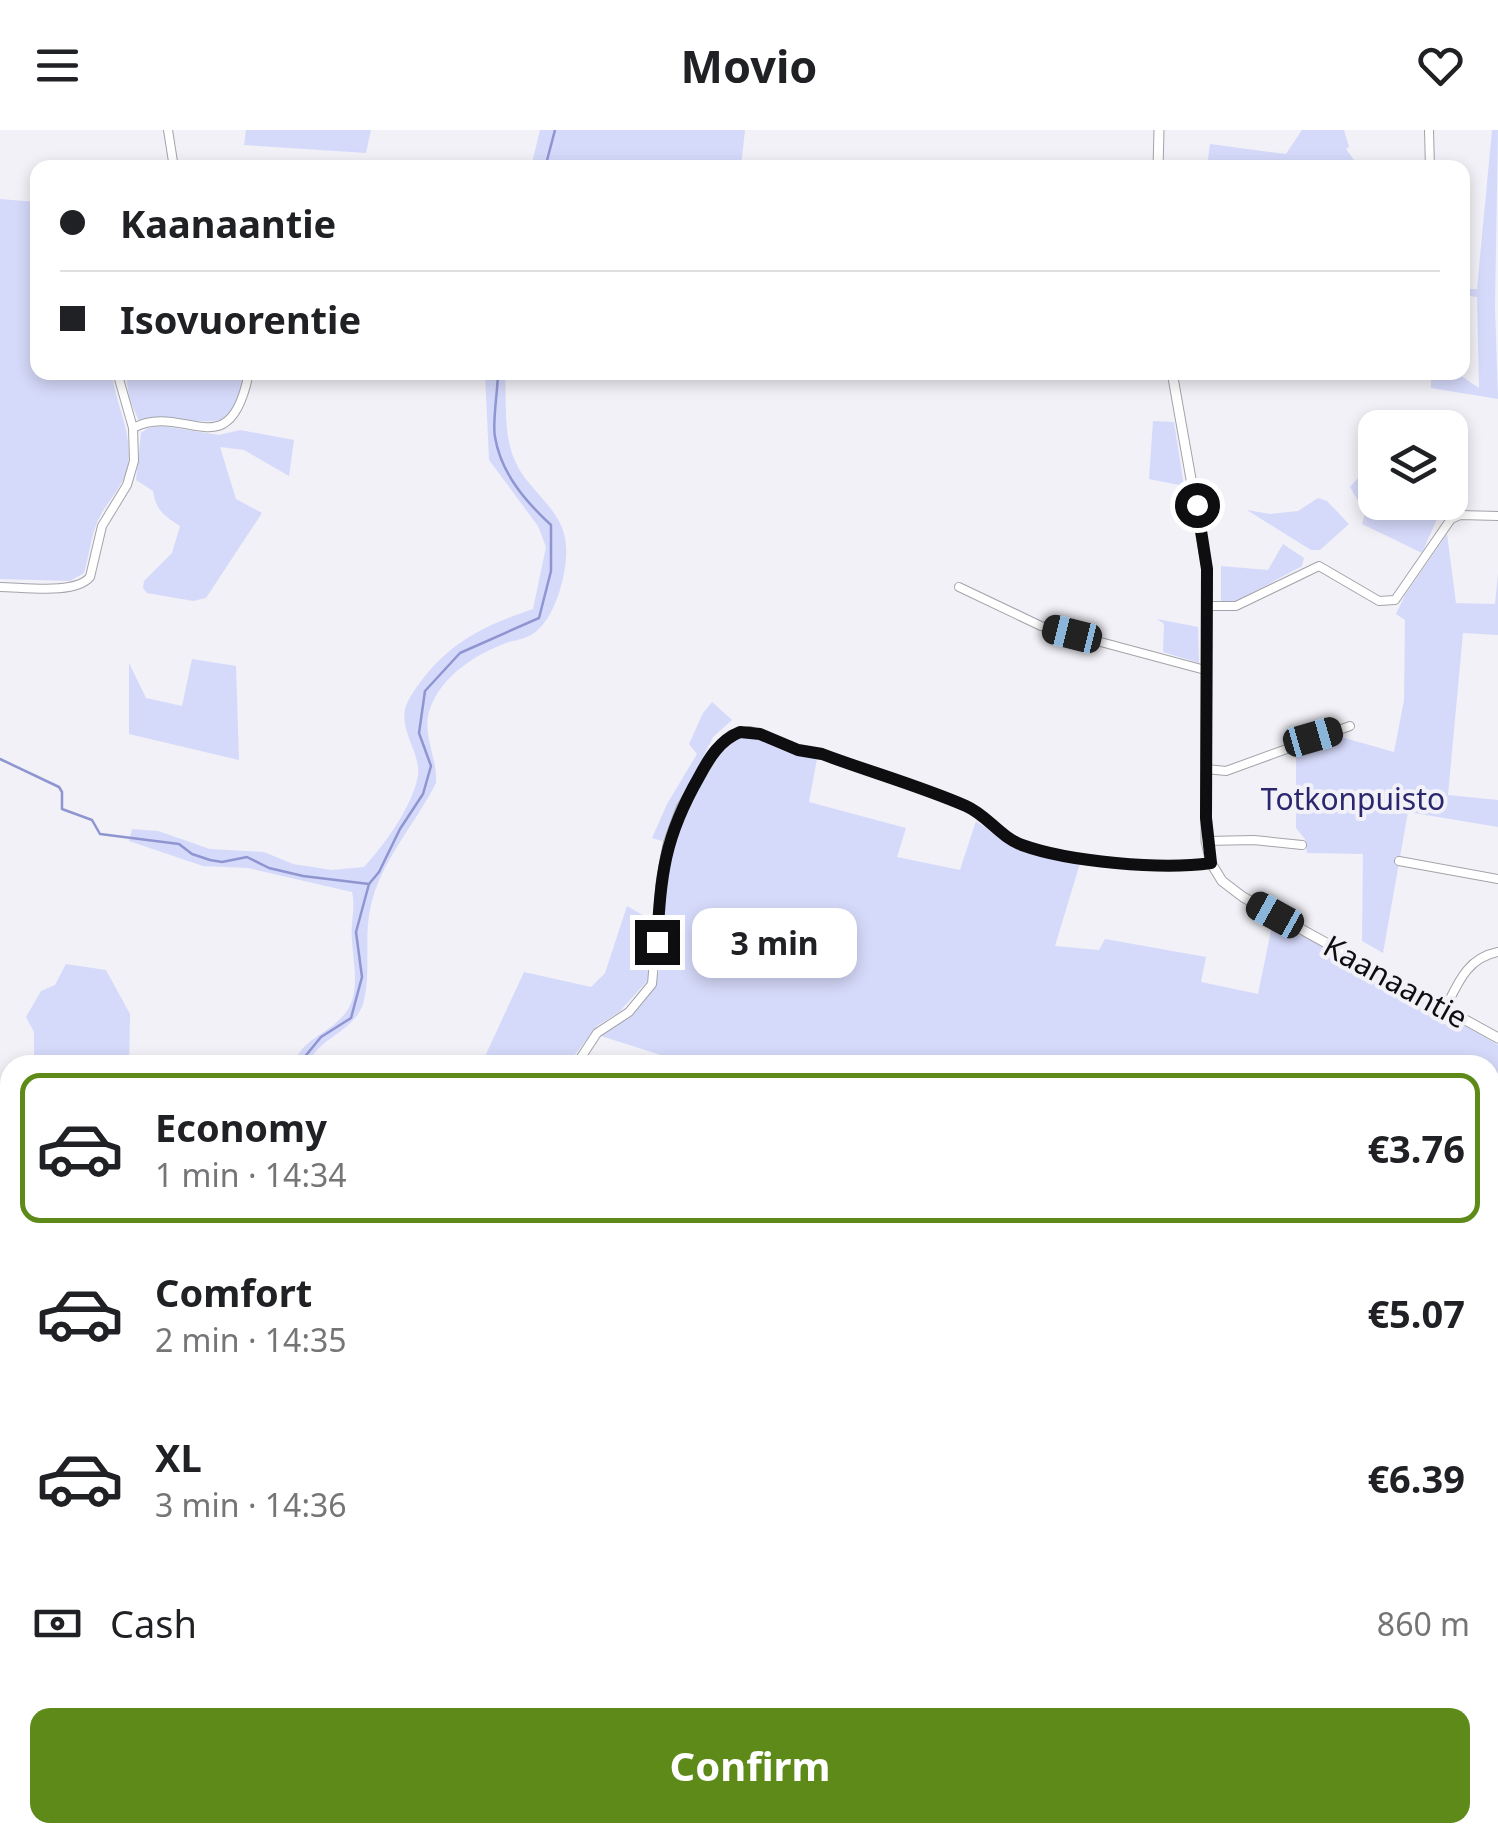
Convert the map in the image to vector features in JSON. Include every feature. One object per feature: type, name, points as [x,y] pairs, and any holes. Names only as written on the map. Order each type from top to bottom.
[{"type":"street","points":[[168,130],[173,160]]},
{"type":"street","points":[[1158,160],[1159,130]]},
{"type":"street","points":[[1429,130],[1430,160]]},
{"type":"street","points":[[0,587],[71,587],[90,577],[106,515],[122,496],[135,449],[119,380]]},
{"type":"street","points":[[133,428],[158,421],[192,427],[219,426],[229,421],[243,403],[247,380]]},
{"type":"street","points":[[583,1055],[597,1033],[628,1012],[652,984],[664,859],[674,824],[706,762],[718,747],[740,732],[760,734],[798,750],[822,754],[971,808],[1022,845],[1116,862],[1186,867],[1211,863],[1206,841],[1203,538],[1173,380]]},
{"type":"street","points":[[1206,606],[1236,606],[1319,566],[1370,597],[1396,600],[1451,520],[1460,515],[1498,516]]},
{"type":"street","points":[[960,588],[1041,626],[1206,670]]},
{"type":"street","points":[[1206,769],[1226,770],[1350,726]]},
{"type":"street","points":[[1206,841],[1302,845]]},
{"type":"street","points":[[1399,861],[1498,879]]},
{"type":"street","name":"Kaanaantie","points":[[1211,863],[1222,880],[1243,897],[1498,1038]]},
{"type":"street","points":[[1445,1008],[1466,968],[1487,954],[1498,952]]},
{"type":"green space","points":[[246,130],[371,130],[366,153],[244,145]]},
{"type":"green space","points":[[540,130],[745,130],[742,160],[533,160]]},
{"type":"green space","points":[[1302,130],[1344,130],[1349,147],[1346,149],[1354,160],[1208,160],[1210,144],[1286,154]]},
{"type":"green space","points":[[1492,130],[1498,130],[1498,399],[1431,388],[1431,380],[1467,380],[1479,388],[1477,297],[1470,296],[1470,289],[1477,289]]},
{"type":"green space","points":[[0,199],[30,201],[30,380],[113,380],[129,453],[120,486],[98,520],[84,573],[70,581],[0,579]]},
{"type":"green space","points":[[127,380],[244,380],[238,405],[221,420],[139,421],[129,398]]},
{"type":"green space","points":[[485,380],[505,380],[506,422],[514,458],[555,514],[564,535],[562,582],[553,608],[539,629],[473,659],[451,676],[435,697],[427,728],[436,783],[376,889],[369,917],[363,1004],[352,1022],[314,1055],[298,1055],[343,1016],[353,999],[352,892],[248,868],[203,866],[129,841],[132,829],[158,831],[210,849],[264,852],[293,864],[332,870],[364,867],[404,812],[415,788],[417,759],[404,718],[413,692],[436,663],[461,642],[533,609],[546,547],[538,526],[489,460]]},
{"type":"green space","points":[[1153,421],[1174,422],[1184,486],[1149,479]]},
{"type":"green space","points":[[162,426],[219,435],[240,430],[294,440],[289,476],[244,450],[220,447],[236,499],[262,513],[206,598],[193,601],[147,593],[143,588],[144,581],[172,553],[180,526],[162,512],[153,491],[136,480],[141,433]]},
{"type":"green space","points":[[1358,478],[1358,501],[1350,487]]},
{"type":"green space","points":[[1318,498],[1327,501],[1349,524],[1320,550],[1311,550],[1247,510],[1270,514],[1298,511]]},
{"type":"green space","points":[[1363,520],[1437,520],[1422,553],[1362,524]]},
{"type":"green space","name":"Totkonpuisto","points":[[1447,534],[1456,603],[1495,604],[1498,574],[1498,635],[1463,633],[1448,795],[1498,800],[1498,827],[1408,812],[1383,953],[1362,941],[1363,854],[1307,853],[1305,839],[1296,828],[1296,749],[1327,733],[1394,752],[1404,700],[1405,620],[1396,614]]},
{"type":"green space","points":[[1283,544],[1304,558],[1302,566],[1237,601],[1221,602],[1221,566],[1268,570]]},
{"type":"green space","points":[[1157,619],[1198,627],[1199,663],[1163,652],[1164,624]]},
{"type":"green space","points":[[192,659],[236,666],[239,760],[129,734],[129,663],[146,698],[182,706]]},
{"type":"green space","points":[[712,702],[732,720],[713,737],[662,841],[652,838],[697,754],[689,744]]},
{"type":"green space","points":[[747,736],[817,759],[809,802],[906,828],[897,857],[960,870],[976,821],[1026,848],[1081,860],[1055,946],[1099,950],[1105,939],[1206,957],[1201,982],[1258,994],[1272,926],[1310,939],[1355,968],[1498,1045],[1498,1055],[661,1055],[601,1036],[646,999],[656,980],[671,845],[690,803],[723,749]]},
{"type":"green space","points":[[627,906],[655,922],[651,977],[619,1012],[597,1026],[575,1055],[486,1055],[524,972],[591,987],[605,973]]},
{"type":"green space","points":[[66,964],[106,970],[130,1014],[129,1055],[34,1055],[34,1032],[26,1017],[41,991],[55,985]]},
{"type":"waterway","points":[[547,160],[555,130]]},
{"type":"waterway","points":[[306,1055],[321,1037],[351,1018],[362,977],[356,932],[369,884],[423,794],[431,766],[419,733],[425,691],[460,653],[539,618],[551,571],[551,525],[516,486],[498,450],[494,423],[497,380]]},
{"type":"waterway","points":[[0,759],[59,787],[62,809],[92,820],[100,834],[179,844],[210,860],[247,857],[269,868],[303,876],[369,884]]},
{"type":"route","points":[[657,942],[664,859],[674,824],[706,762],[718,747],[740,732],[750,731],[798,750],[822,754],[971,808],[1022,845],[1116,862],[1186,867],[1211,863],[1206,841],[1207,569],[1197,505]]}]
